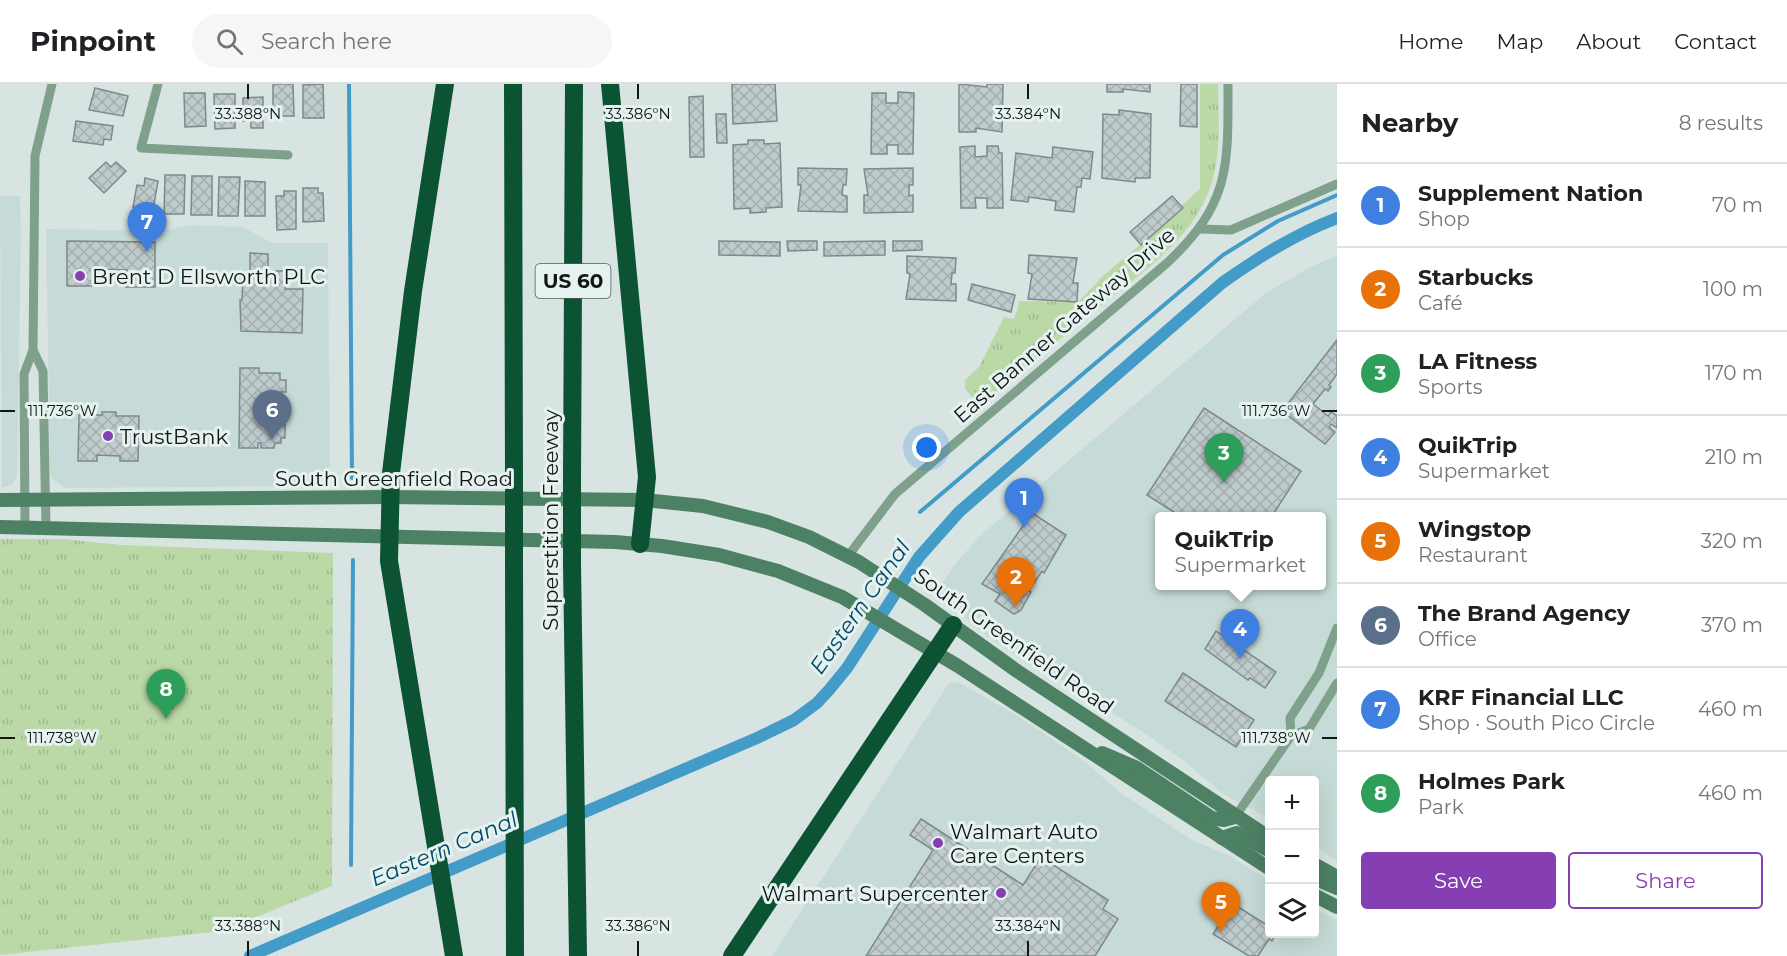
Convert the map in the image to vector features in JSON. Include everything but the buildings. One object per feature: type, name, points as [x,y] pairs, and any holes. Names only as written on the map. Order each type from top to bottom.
[{"type":"highway","points":[[445,84],[413,291],[391,472],[389,561],[434,823],[454,956]]},
{"type":"highway","name":"Superstition Freeway","points":[[513,84],[515,956]]},
{"type":"highway","name":"Superstition Freeway","points":[[574,84],[572,564],[578,956]]},
{"type":"highway","points":[[610,84],[647,477],[640,544]]},
{"type":"highway","points":[[732,956],[953,625]]},
{"type":"main road","name":"South Greenfield Road","points":[[0,500],[390,497],[644,500],[703,506],[768,522],[848,556],[877,573],[1265,836]]},
{"type":"main road","points":[[0,527],[640,544],[688,549],[747,562],[813,584],[856,604],[935,652],[1265,866]]},
{"type":"main road","points":[[1083,747],[1137,768],[1212,818],[1224,820],[1235,817]]},
{"type":"main road","points":[[1222,838],[1237,833],[1265,849]]},
{"type":"main road","points":[[1319,867],[1337,877]]},
{"type":"main road","points":[[1319,880],[1337,888]]},
{"type":"main road","points":[[1319,898],[1337,907]]},
{"type":"street","points":[[25,527],[24,374],[33,350],[35,165],[41,121],[52,84]]},
{"type":"street","points":[[158,84],[141,148],[288,155]]},
{"type":"street","name":"East Banner Gateway Drive","points":[[848,556],[895,494],[1167,263],[1200,229],[1214,205],[1224,170],[1228,84]]},
{"type":"street","points":[[1200,229],[1231,230],[1337,184]]},
{"type":"street","points":[[33,350],[43,371],[46,528]]},
{"type":"street","points":[[1291,736],[1290,718],[1319,673],[1337,628]]},
{"type":"street","points":[[1235,817],[1291,736],[1309,729],[1337,683]]},
{"type":"shaded area","points":[[0,196],[20,196],[21,232],[17,475],[12,485],[2,488]]},
{"type":"shaded area","points":[[190,225],[243,227],[272,243],[328,243],[330,486],[65,488],[53,479],[50,473],[46,229],[163,231]]},
{"type":"shaded area","points":[[1337,256],[1337,861],[1319,849],[1319,776],[1265,776],[1265,816],[1223,794],[1184,761],[1150,737],[1053,674],[1026,663],[973,626],[951,602],[936,592],[955,564],[982,534],[1266,293],[1314,265]]},
{"type":"shaded area","points":[[958,682],[1018,716],[1084,761],[1121,793],[1192,840],[1230,856],[1265,878],[1265,938],[1319,938],[1319,910],[1337,921],[1337,956],[772,956],[949,683]]},
{"type":"green space","points":[[1200,84],[1218,84],[1218,150],[1210,188],[1191,224],[1178,240],[1148,268],[993,394],[981,401],[974,400],[965,388],[965,380],[979,367],[1004,317],[1014,319],[1020,301],[1078,302],[1105,274],[1182,210],[1182,205],[1200,189]]},
{"type":"green space","points":[[0,539],[64,539],[121,545],[333,553],[332,886],[222,931],[0,955]]},
{"type":"waterway","points":[[349,84],[352,478]]},
{"type":"waterway","points":[[920,512],[1223,255],[1278,221],[1337,195]]},
{"type":"waterway","name":"Eastern Canal","points":[[250,956],[794,720],[817,703],[847,668],[919,557],[959,512],[1222,283],[1278,247],[1337,218]]},
{"type":"waterway","points":[[351,865],[353,560]]},
{"type":"place","name":"KRF Financial LLC","points":[[147,252]]},
{"type":"place","name":"Brent D Ellsworth PLC","points":[[80,276]]},
{"type":"place","name":"TrustBank","points":[[108,436]]},
{"type":"place","name":"The Brand Agency","points":[[272,440]]},
{"type":"place","name":"LA Fitness","points":[[1224,483]]},
{"type":"place","name":"Supplement Nation","points":[[1024,528]]},
{"type":"place","name":"Starbucks","points":[[1016,607]]},
{"type":"place","name":"QuikTrip","points":[[1240,659]]},
{"type":"place","name":"Holmes Park","points":[[166,719]]},
{"type":"place","name":"Walmart Auto Care Centers","points":[[938,843]]},
{"type":"place","name":"Walmart Supercenter","points":[[1001,893]]},
{"type":"place","name":"Wingstop","points":[[1221,932]]}]
